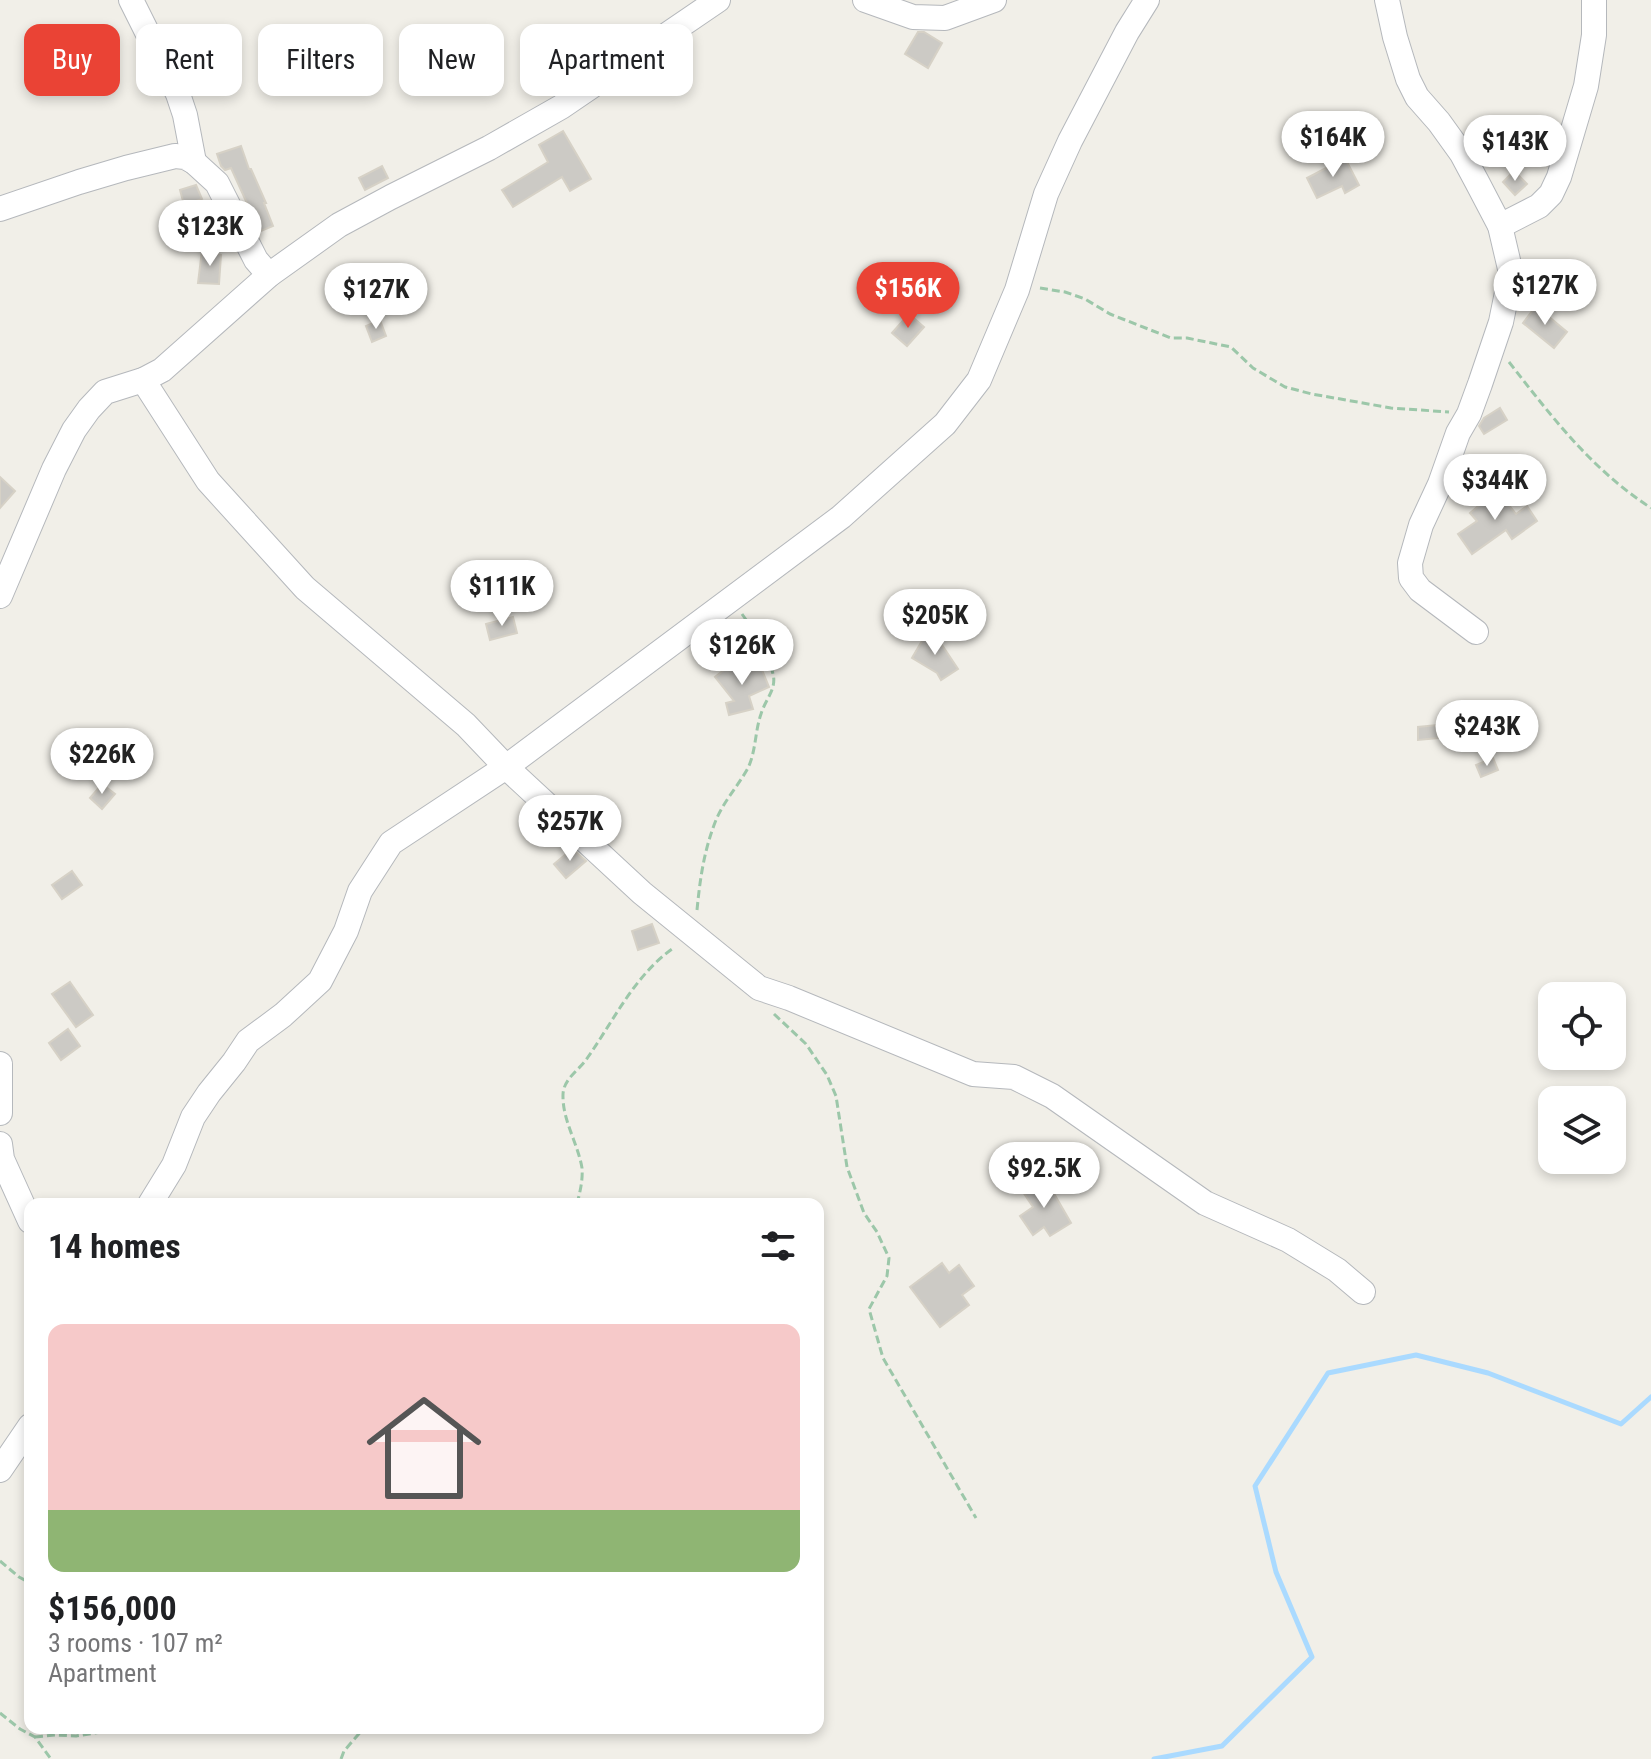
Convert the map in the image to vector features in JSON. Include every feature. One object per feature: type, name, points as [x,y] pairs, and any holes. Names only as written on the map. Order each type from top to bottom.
[{"type":"street","points":[[131,0],[178,94],[194,162]]},
{"type":"street","points":[[0,596],[74,430],[105,392],[143,380],[162,370],[269,275],[339,225],[489,148],[561,107],[718,0]]},
{"type":"street","points":[[865,0],[913,17],[945,18],[994,0]]},
{"type":"street","points":[[154,1198],[174,1165],[193,1117],[248,1041],[283,1015],[320,981],[346,931],[360,891],[391,843],[506,767],[841,517],[945,424],[979,380],[1017,290],[1046,194],[1077,127],[1147,0]]},
{"type":"street","points":[[1387,0],[1408,79],[1417,97],[1462,154],[1500,226],[1511,273],[1494,343],[1469,414],[1458,433],[1421,525],[1410,563],[1411,578],[1420,590],[1476,632]]},
{"type":"street","points":[[1500,226],[1539,206],[1551,194],[1559,177],[1586,86],[1594,35],[1594,0]]},
{"type":"street","points":[[0,209],[126,168],[175,156],[185,157],[217,183],[256,260],[269,275]]},
{"type":"street","points":[[143,380],[208,481],[305,588],[466,725],[506,767],[642,893],[759,988],[973,1074],[1014,1077],[1052,1096],[1205,1203],[1288,1240],[1337,1270],[1363,1292]]},
{"type":"street","points":[[0,1064],[0,1113]]},
{"type":"street","points":[[0,1144],[2,1159],[24,1208]]},
{"type":"street","points":[[0,1470],[24,1435]]},
{"type":"path","points":[[1017,290],[1038,287],[1065,292],[1171,338],[1231,347],[1253,368],[1285,387],[1391,408],[1469,414]]},
{"type":"path","points":[[1494,343],[1563,432],[1596,466],[1651,508]]},
{"type":"path","points":[[578,1198],[582,1169],[563,1107],[562,1092],[567,1080],[586,1060],[624,1001],[668,952],[694,935],[698,884],[708,844],[724,803],[749,765],[760,715],[773,687],[773,674],[753,630],[731,599]]},
{"type":"path","points":[[759,988],[759,998],[765,1006],[806,1044],[819,1061],[836,1096],[847,1167],[864,1213],[889,1258],[887,1276],[869,1309],[883,1358],[976,1518]]},
{"type":"path","points":[[0,1561],[24,1580]]},
{"type":"path","points":[[0,1713],[24,1731]]},
{"type":"path","points":[[29,1734],[51,1759]]},
{"type":"path","points":[[35,1737],[88,1734]]},
{"type":"path","points":[[341,1759],[359,1734]]},
{"type":"building","points":[[918,32],[924,32],[942,43],[928,68],[905,54]]},
{"type":"building","points":[[563,131],[591,179],[570,191],[562,177],[513,207],[502,190],[548,162],[539,145]]},
{"type":"building","points":[[241,146],[273,226],[261,231],[231,168],[225,170],[221,166],[217,154]]},
{"type":"building","points":[[1345,158],[1359,185],[1345,193],[1342,186],[1317,198],[1307,178]]},
{"type":"building","points":[[382,166],[388,178],[365,190],[359,178]]},
{"type":"building","points":[[1514,171],[1527,184],[1515,195],[1503,182]]},
{"type":"building","points":[[196,185],[202,199],[184,205],[180,190]]},
{"type":"building","points":[[202,250],[221,255],[219,284],[198,283]]},
{"type":"building","points":[[1536,306],[1567,332],[1554,348],[1523,323]]},
{"type":"building","points":[[909,314],[924,327],[907,346],[892,333]]},
{"type":"building","points":[[380,320],[386,336],[372,342],[366,326]]},
{"type":"building","points":[[1500,408],[1507,420],[1484,434],[1479,426],[1484,418]]},
{"type":"building","points":[[0,477],[15,491],[0,508]]},
{"type":"building","points":[[1497,490],[1516,514],[1527,506],[1537,521],[1512,539],[1506,530],[1472,554],[1458,534],[1477,521],[1470,513]]},
{"type":"building","points":[[513,617],[517,633],[490,640],[486,624]]},
{"type":"building","points":[[926,634],[940,642],[958,669],[941,680],[937,673],[912,658]]},
{"type":"building","points":[[733,663],[741,673],[760,665],[769,687],[749,696],[753,709],[729,715],[726,703],[734,701],[715,677]]},
{"type":"building","points":[[1437,725],[1438,738],[1418,740],[1418,727]]},
{"type":"building","points":[[1493,758],[1498,770],[1481,777],[1476,765]]},
{"type":"building","points":[[102,784],[115,794],[102,809],[90,798]]},
{"type":"building","points":[[572,849],[586,861],[566,878],[554,864]]},
{"type":"building","points":[[72,871],[82,885],[62,899],[52,885]]},
{"type":"building","points":[[652,924],[659,943],[638,950],[632,931]]},
{"type":"building","points":[[70,982],[93,1015],[76,1027],[52,994]]},
{"type":"building","points":[[68,1029],[80,1046],[61,1060],[49,1043]]},
{"type":"building","points":[[1045,1178],[1071,1223],[1050,1236],[1044,1227],[1033,1235],[1020,1216],[1033,1207],[1023,1192]]},
{"type":"building","points":[[942,1263],[949,1273],[959,1265],[974,1286],[962,1295],[969,1305],[940,1327],[910,1287]]},
{"type":"waterway","points":[[1154,1759],[1222,1746],[1312,1657],[1276,1572],[1255,1486],[1328,1373],[1416,1355],[1488,1373],[1621,1424],[1651,1397]]}]
